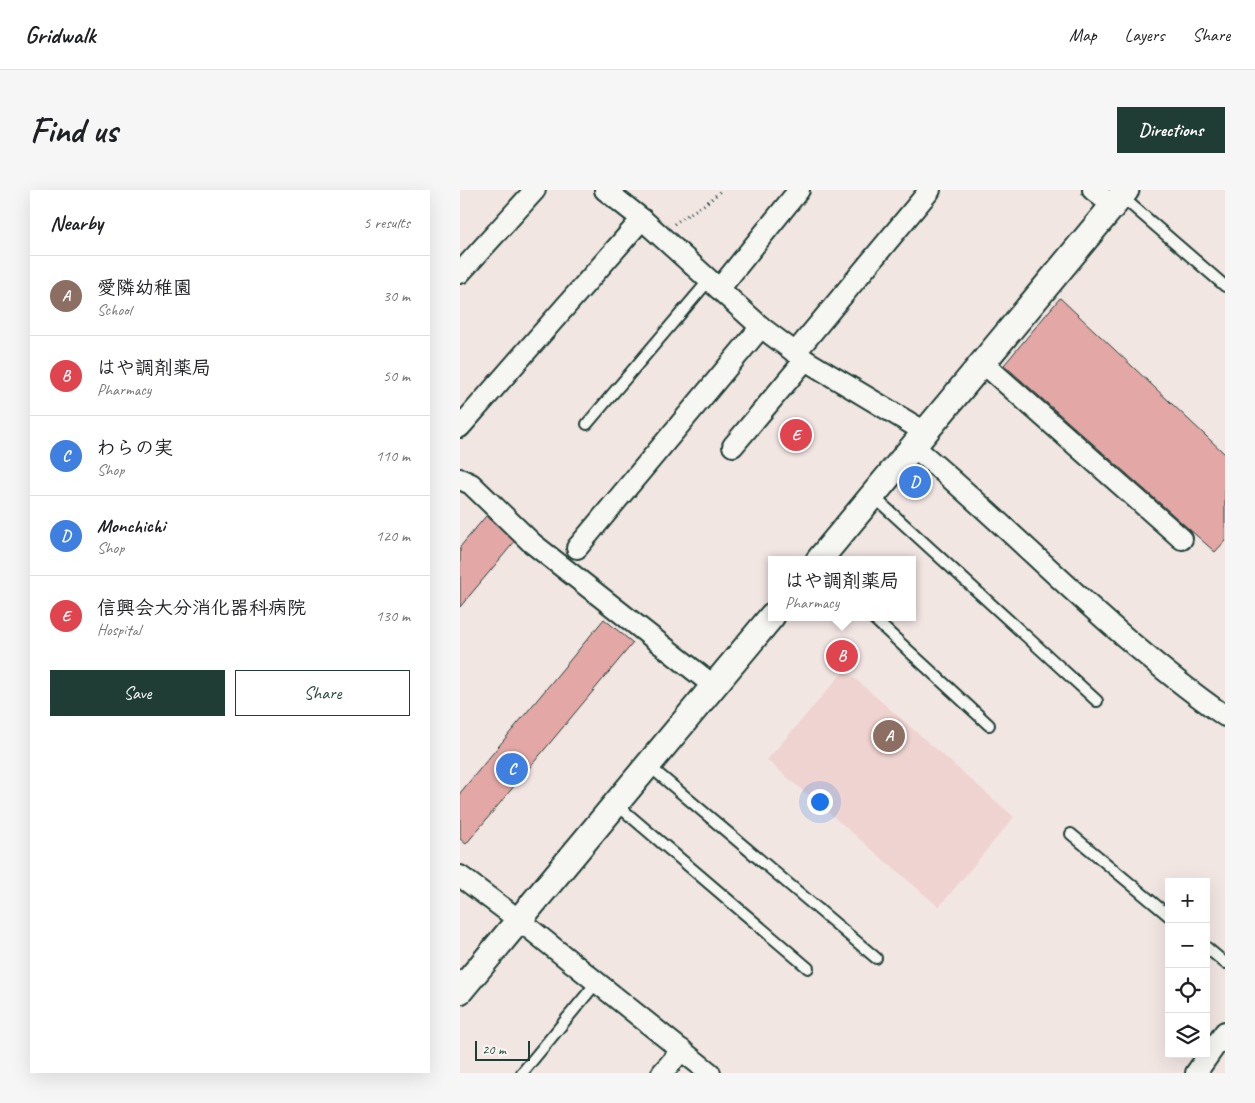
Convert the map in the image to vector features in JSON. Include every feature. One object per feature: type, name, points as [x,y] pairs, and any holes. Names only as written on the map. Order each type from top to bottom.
[{"type":"street","points":[[460,273],[535,190]]},
{"type":"street","points":[[605,190],[642,219],[761,327],[800,357],[919,439],[961,486],[1145,655],[1225,716]]},
{"type":"street","points":[[715,284],[799,190]]},
{"type":"street","points":[[733,446],[930,190]]},
{"type":"street","points":[[822,556],[1120,198],[1093,190]]},
{"type":"street","points":[[460,427],[642,219]]},
{"type":"street","points":[[577,548],[761,327]]},
{"type":"street","points":[[983,363],[1182,539]]},
{"type":"street","points":[[460,479],[471,484],[532,543],[714,686]]},
{"type":"street","points":[[460,991],[768,621]]},
{"type":"street","points":[[460,876],[519,920],[710,1073]]},
{"type":"street","points":[[1196,1073],[1225,1032]]},
{"type":"street","points":[[662,1073],[682,1050]]},
{"type":"lane","points":[[1120,198],[1225,286]]},
{"type":"lane","points":[[587,424],[715,284]]},
{"type":"lane","points":[[872,495],[1098,701]]},
{"type":"lane","points":[[876,621],[989,725]]},
{"type":"lane","points":[[648,765],[876,958]]},
{"type":"lane","points":[[616,804],[808,968]]},
{"type":"lane","points":[[1071,834],[1165,913]]},
{"type":"lane","points":[[1210,951],[1225,963]]},
{"type":"lane","points":[[522,1073],[597,982]]},
{"type":"path","points":[[660,235],[687,214],[702,207],[721,190]]},
{"type":"shaded area","points":[[845,670],[1014,817],[939,907],[767,760]]},
{"type":"building","points":[[1060,298],[1225,454],[1225,541],[1215,552],[1004,365]]},
{"type":"building","points":[[486,516],[516,540],[460,607],[460,547]]},
{"type":"building","points":[[604,619],[633,643],[466,844],[460,839],[460,793]]},
{"type":"place","name":"信興会大分消化器科病院","points":[[796,435]]},
{"type":"place","name":"Monchichi","points":[[915,482]]},
{"type":"place","name":"はや調剤薬局","points":[[842,656]]},
{"type":"place","name":"愛隣幼稚園","points":[[889,736]]},
{"type":"place","name":"わらの実","points":[[512,769]]}]
